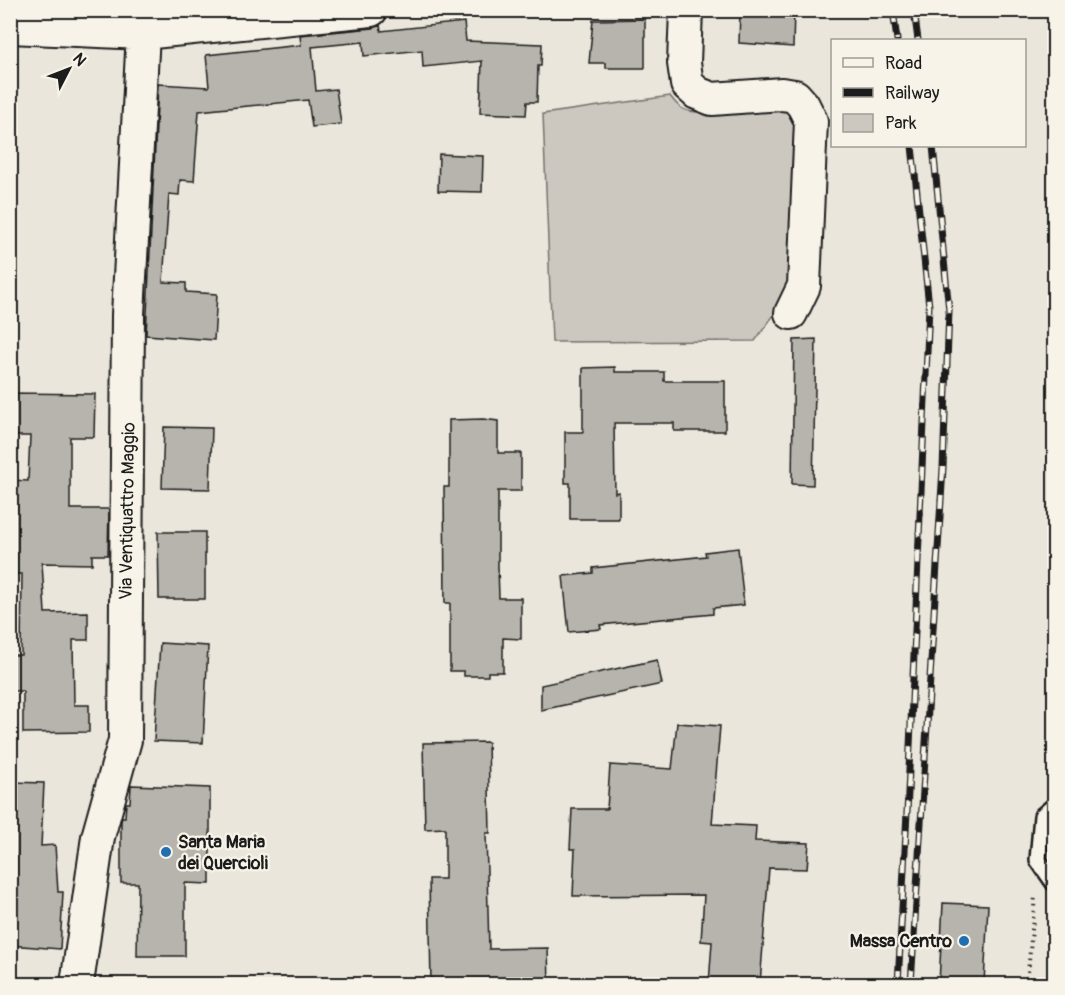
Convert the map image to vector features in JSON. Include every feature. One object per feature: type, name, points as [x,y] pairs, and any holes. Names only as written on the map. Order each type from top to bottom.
[{"type":"street","points":[[10,27],[143,33],[371,10]]},
{"type":"street","points":[[686,10],[684,63],[687,84],[698,93],[712,99],[782,94],[795,96],[803,105],[811,121],[804,286],[791,313]]},
{"type":"street","name":"Via Ventiquattro Maggio","points":[[77,984],[99,837],[125,740],[128,315],[143,33]]},
{"type":"lane","points":[[1054,806],[1042,816],[1038,860],[1054,883]]},
{"type":"path","points":[[1033,984],[1027,984],[1038,860]]},
{"type":"green space","points":[[670,96],[680,107],[688,111],[730,112],[783,105],[796,114],[791,291],[755,341],[552,342],[543,114]]},
{"type":"building","points":[[740,10],[794,10],[793,47],[739,43]]},
{"type":"building","points":[[645,19],[645,68],[606,68],[606,63],[589,63],[593,20]]},
{"type":"building","points":[[464,22],[466,41],[542,44],[541,66],[538,66],[537,102],[527,102],[526,115],[480,113],[482,61],[423,67],[422,50],[364,56],[363,42],[312,47],[316,91],[336,89],[341,124],[312,127],[308,100],[199,111],[194,181],[180,180],[179,195],[169,194],[163,282],[186,283],[186,292],[217,294],[214,340],[146,335],[158,84],[209,87],[206,55],[301,45],[300,35],[373,28],[380,25],[381,31]]},
{"type":"building","points":[[439,154],[483,156],[482,192],[438,191]]},
{"type":"building","points":[[816,339],[813,485],[792,484],[794,340]]},
{"type":"building","points":[[615,367],[615,372],[664,372],[664,381],[725,381],[725,431],[674,431],[674,423],[614,423],[615,493],[619,492],[619,519],[570,519],[570,483],[565,483],[565,432],[583,432],[583,368]]},
{"type":"building","points":[[10,393],[95,394],[94,437],[70,437],[70,509],[109,509],[108,555],[92,555],[92,564],[42,563],[45,613],[88,612],[88,640],[73,640],[74,705],[89,705],[89,732],[23,733],[23,691],[10,691],[10,655],[21,655],[22,574],[10,574],[10,480],[28,481],[30,436],[10,436]]},
{"type":"building","points":[[449,420],[498,421],[498,453],[521,453],[521,491],[498,491],[498,566],[499,598],[521,598],[521,639],[503,638],[503,672],[488,672],[488,676],[464,676],[464,671],[450,671],[450,603],[445,603],[444,487],[449,487]]},
{"type":"building","points":[[164,427],[212,428],[210,489],[162,488]]},
{"type":"building","points":[[158,532],[205,532],[205,599],[159,599]]},
{"type":"building","points":[[738,548],[744,605],[713,608],[713,614],[600,625],[601,629],[569,632],[563,576],[593,573],[593,568],[706,556],[705,552]]},
{"type":"building","points":[[160,643],[208,646],[203,743],[154,741]]},
{"type":"building","points":[[657,660],[662,684],[541,710],[541,685]]},
{"type":"building","points":[[677,723],[720,726],[712,824],[756,826],[755,841],[809,843],[807,869],[769,868],[760,984],[709,984],[712,942],[701,941],[704,895],[573,896],[575,849],[570,849],[572,809],[607,809],[610,765],[672,769]]},
{"type":"building","points":[[488,742],[490,833],[486,833],[489,949],[548,948],[549,984],[431,984],[429,879],[445,879],[445,828],[425,829],[423,743]]},
{"type":"building","points":[[10,782],[44,783],[41,846],[55,845],[58,892],[63,892],[60,949],[10,945]]},
{"type":"building","name":"Santa Maria dei Quercioli","points":[[131,785],[210,788],[210,884],[185,883],[185,956],[137,956],[138,883],[121,883],[121,821],[122,817],[125,817],[126,803],[130,803]]},
{"type":"building","name":"Massa Centro","points":[[943,903],[988,905],[984,984],[939,984]]},
{"type":"railway","points":[[893,10],[897,39]]},
{"type":"railway","points":[[914,10],[918,39]]},
{"type":"railway","points":[[898,984],[929,306],[912,147]]},
{"type":"railway","points":[[911,984],[943,468],[949,311],[933,147]]},
{"type":"place","name":"Santa Maria dei Quercioli","points":[[166,852]]},
{"type":"place","name":"Massa Centro","points":[[964,941]]}]
